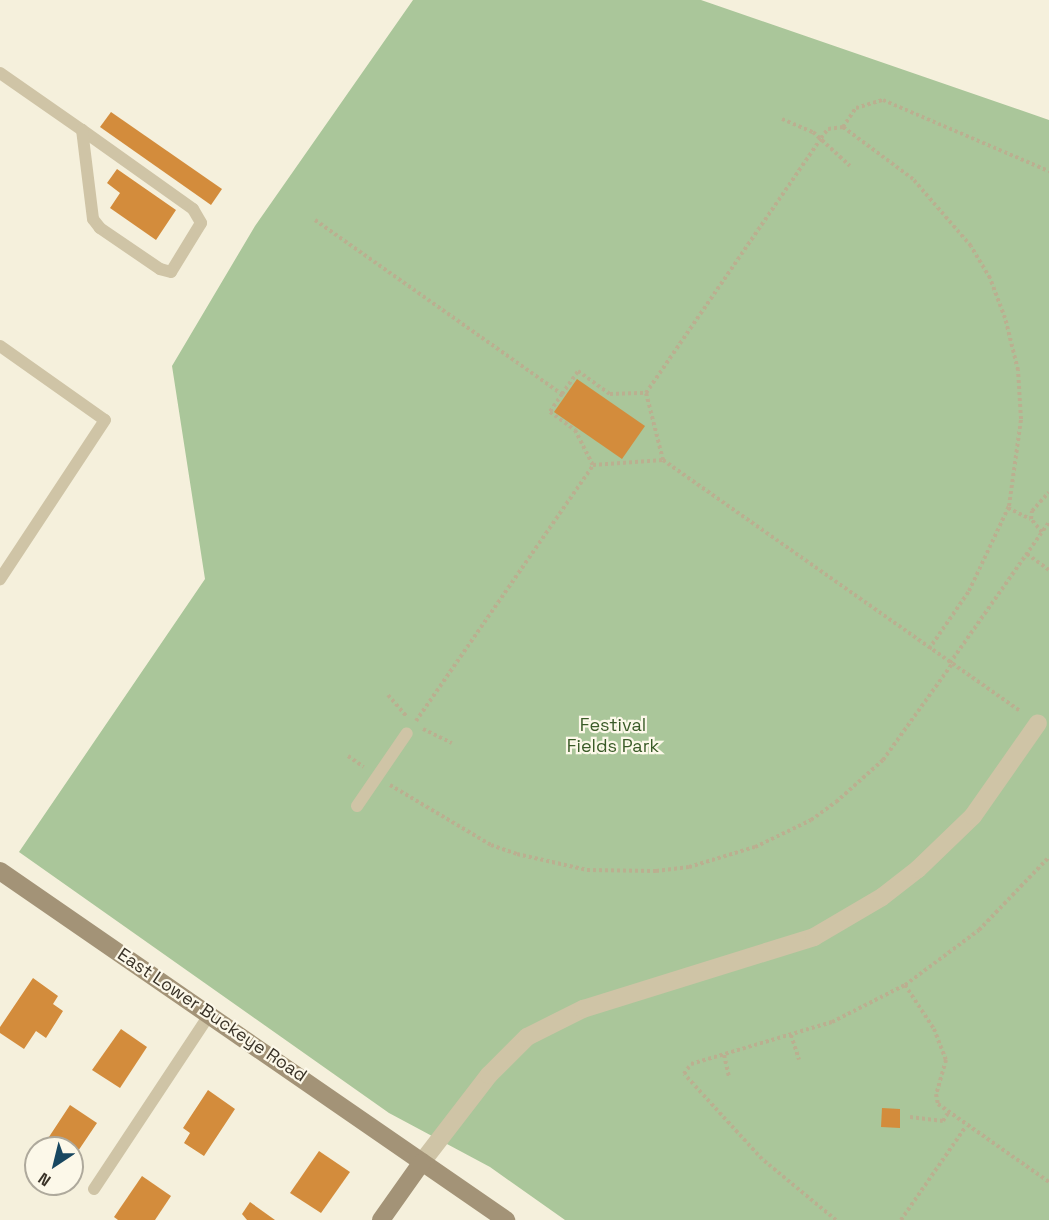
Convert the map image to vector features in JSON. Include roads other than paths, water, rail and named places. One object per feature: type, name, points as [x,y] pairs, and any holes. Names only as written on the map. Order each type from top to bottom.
[{"type":"main road","name":"East Lower Buckeye Road","points":[[0,871],[506,1220]]},
{"type":"main road","points":[[381,1220],[422,1162]]},
{"type":"street","points":[[422,1162],[489,1075],[527,1037],[583,1009],[814,937],[882,897],[918,870],[973,816],[1038,723]]},
{"type":"lane","points":[[0,73],[82,130],[198,215],[201,223],[171,272],[160,269],[100,228],[93,219],[82,130]]},
{"type":"lane","points":[[0,346],[105,420],[0,579]]},
{"type":"lane","points":[[357,806],[407,732]]},
{"type":"lane","points":[[94,1189],[210,1014]]},
{"type":"park label","name":"Festival Fields Park","points":[[613,736]]}]
